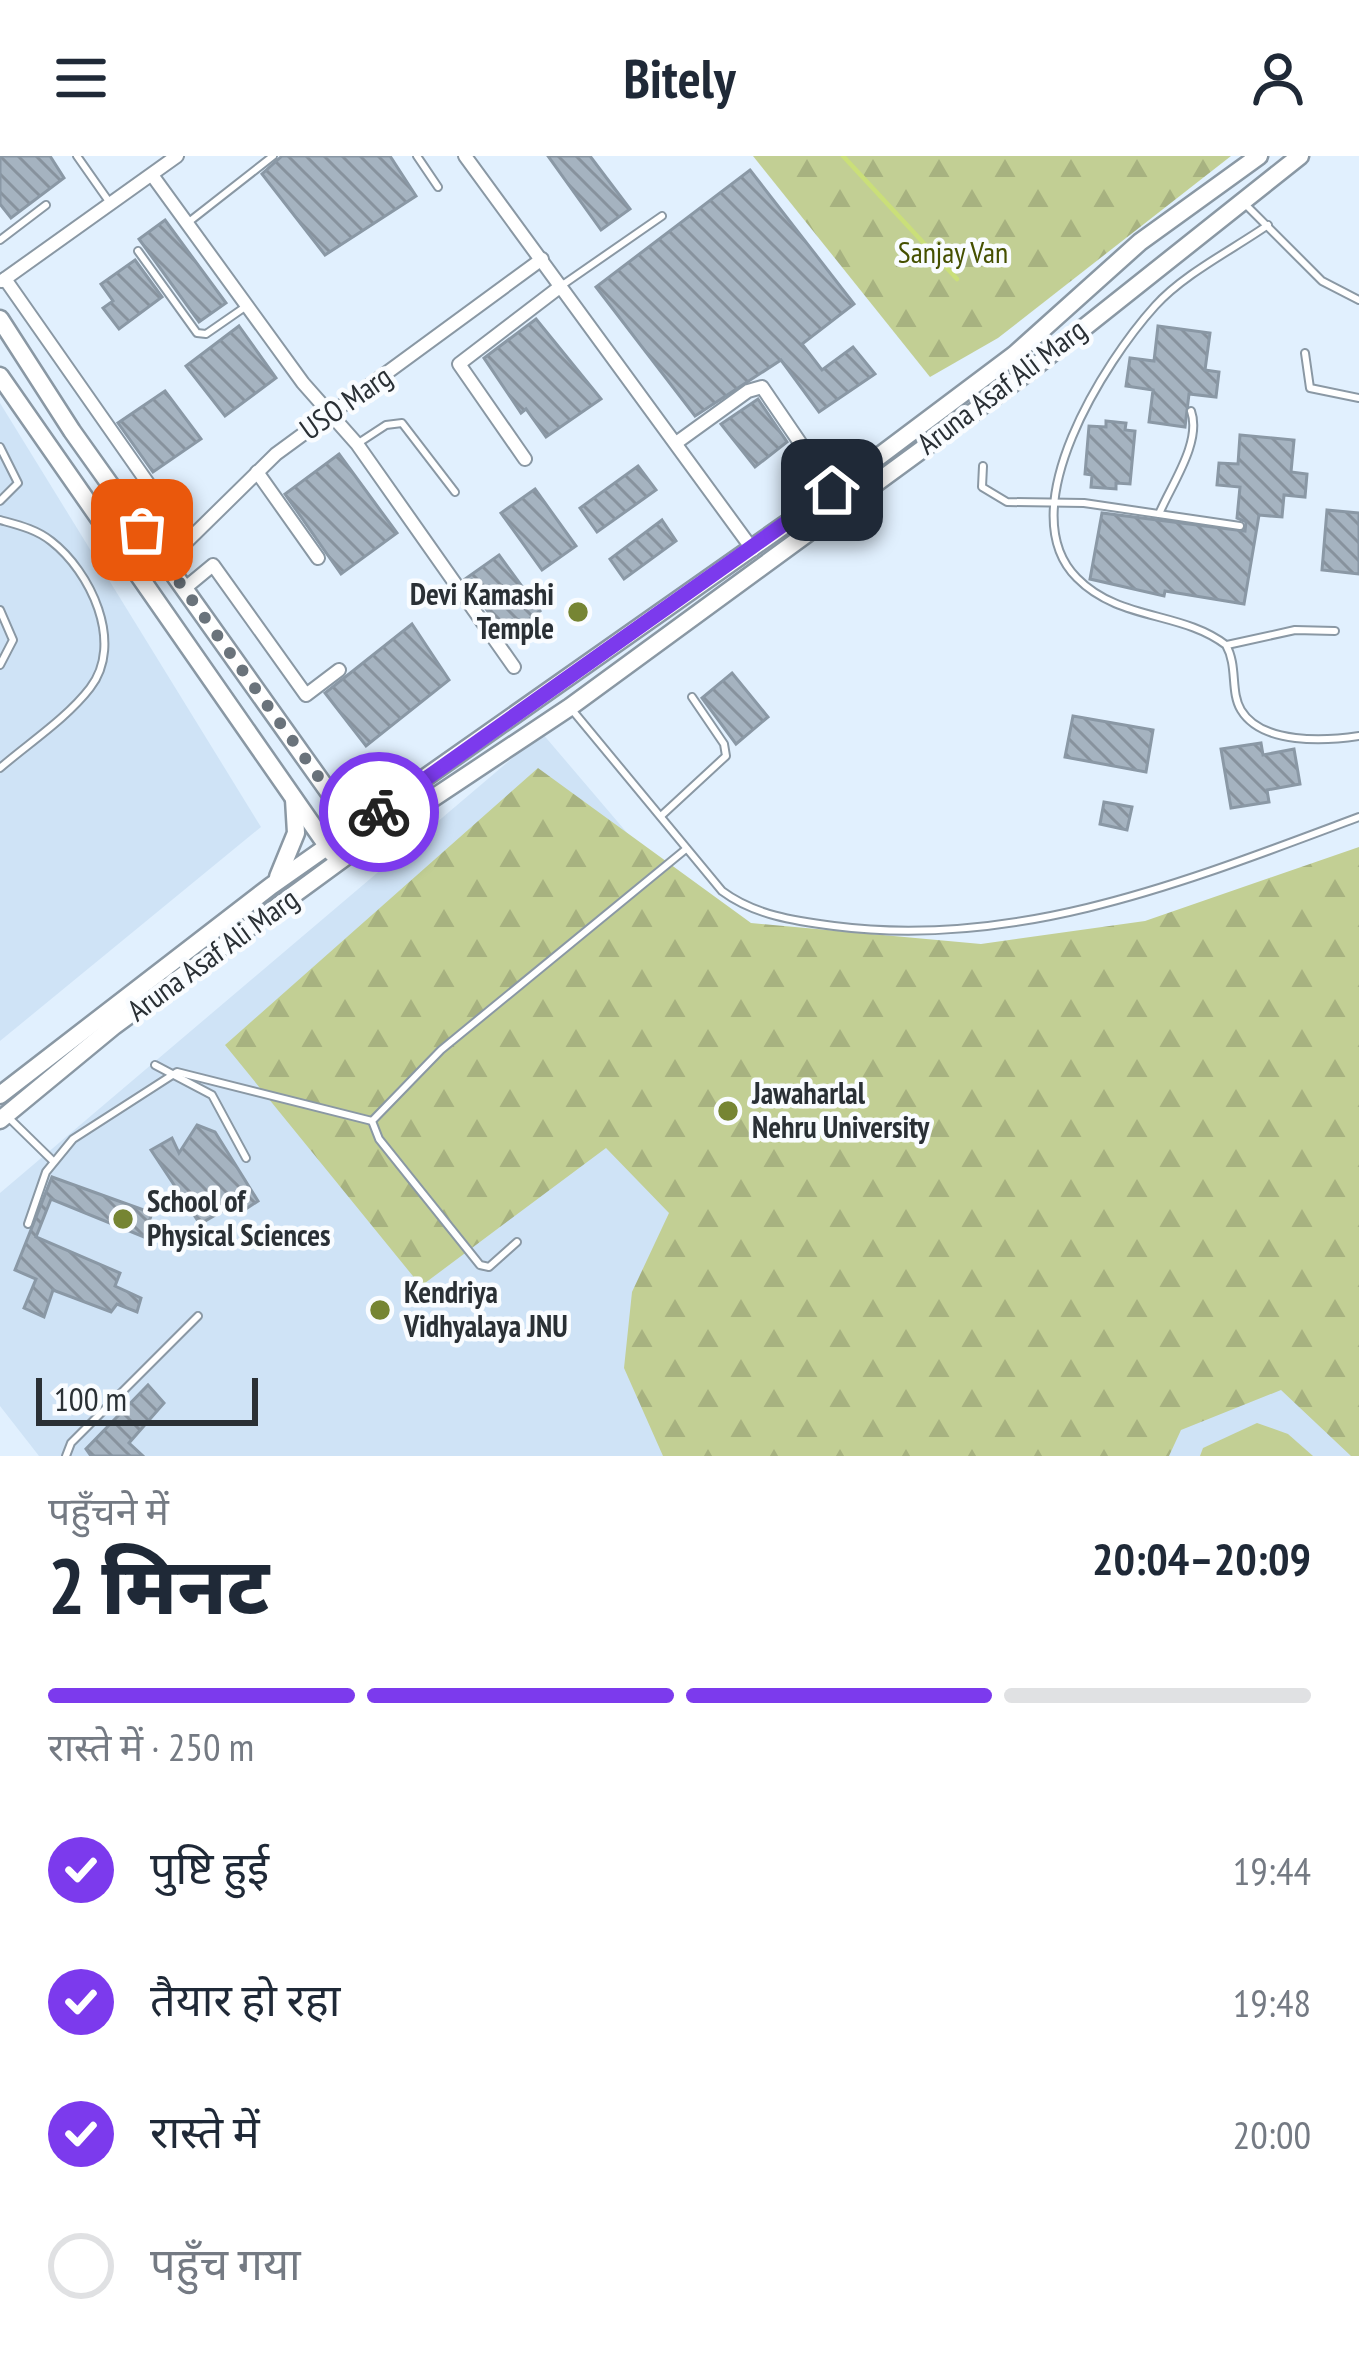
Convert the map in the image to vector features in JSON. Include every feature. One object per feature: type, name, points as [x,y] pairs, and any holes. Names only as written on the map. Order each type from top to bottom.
[{"type":"main road","name":"Aruna Asaf Ali Marg","points":[[3,1117],[334,855],[1013,355],[1140,242],[1258,156]]},
{"type":"main road","name":"Aruna Asaf Ali Marg","points":[[360,836],[570,707],[1032,369],[1240,199],[1300,156]]},
{"type":"main road","points":[[0,319],[165,563],[360,836]]},
{"type":"main road","points":[[0,376],[334,855]]},
{"type":"main road","points":[[271,886],[293,845],[294,798]]},
{"type":"main road","name":"Aruna Asaf Ali Marg","points":[[0,1095],[271,886],[334,855]]},
{"type":"street","points":[[159,499],[3,281],[177,156]]},
{"type":"street","points":[[465,156],[753,550]]},
{"type":"street","points":[[152,175],[331,418],[357,444],[514,667]]},
{"type":"street","name":"USO Marg","points":[[165,563],[257,472],[542,260]]},
{"type":"street","points":[[525,459],[459,364],[561,286]]},
{"type":"street","points":[[676,443],[748,391],[762,387],[832,490]]},
{"type":"street","points":[[257,472],[318,558]]},
{"type":"street","points":[[184,589],[213,565],[306,695],[339,670]]},
{"type":"street","points":[[556,688],[570,707]]},
{"type":"lane","points":[[77,156],[110,203]]},
{"type":"lane","points":[[190,221],[273,156]]},
{"type":"lane","points":[[416,156],[438,188]]},
{"type":"lane","points":[[1240,199],[1322,281],[1359,300]]},
{"type":"lane","points":[[0,240],[46,206]]},
{"type":"lane","points":[[561,286],[662,216]]},
{"type":"lane","points":[[1268,225],[1155,306],[1078,419],[1060,465],[1056,502],[1061,555],[1080,582],[1129,613],[1196,630],[1226,645],[1295,630],[1335,631]]},
{"type":"lane","points":[[139,250],[196,333],[206,334],[247,305]]},
{"type":"lane","points":[[1305,353],[1310,388],[1359,398]]},
{"type":"lane","points":[[1159,514],[1190,446],[1191,411]]},
{"type":"lane","points":[[357,444],[386,424],[402,423],[455,493]]},
{"type":"lane","points":[[0,447],[18,484],[0,501]]},
{"type":"lane","points":[[983,466],[982,487],[989,496],[1240,526]]},
{"type":"lane","points":[[0,520],[36,531],[65,554],[86,582],[104,628],[93,686],[0,768]]},
{"type":"lane","points":[[0,610],[13,640],[0,665]]},
{"type":"lane","points":[[1226,645],[1238,674],[1241,711],[1252,722],[1302,739],[1359,736]]},
{"type":"lane","points":[[661,816],[726,756],[724,744],[692,697]]},
{"type":"lane","points":[[570,707],[722,891],[767,914],[885,933],[941,934],[1173,888],[1359,817]]},
{"type":"lane","points":[[372,1120],[441,1050],[686,849]]},
{"type":"lane","points":[[154,1065],[372,1120]]},
{"type":"lane","points":[[177,1072],[218,1100],[246,1158]]},
{"type":"lane","points":[[28,1224],[52,1161],[74,1139],[177,1072]]},
{"type":"lane","points":[[3,1117],[52,1161]]},
{"type":"lane","points":[[372,1120],[380,1139],[480,1265],[489,1267],[518,1241]]},
{"type":"lane","points":[[66,1456],[71,1443],[198,1316]]},
{"type":"shaded area","points":[[0,403],[261,827],[0,1041]]},
{"type":"shaded area","name":"Jawaharlal Nehru University","points":[[542,733],[726,949],[1073,1029],[1359,1456],[39,1456],[0,1406],[0,1193]]},
{"type":"green space","name":"Sanjay Van","points":[[753,156],[1231,156],[998,338],[930,377]]},
{"type":"green space","name":"Jawaharlal Nehru University","points":[[538,768],[751,923],[981,944],[1145,921],[1359,847],[1359,1456],[1351,1456],[1281,1390],[1181,1430],[1169,1456],[663,1456],[624,1368],[632,1292],[669,1213],[606,1148],[421,1286],[225,1045]]},
{"type":"green space","points":[[1257,1423],[1288,1434],[1313,1456],[1200,1456],[1203,1448]]},
{"type":"building","points":[[0,156],[50,156],[64,178],[11,218],[0,204]]},
{"type":"building","points":[[282,156],[390,156],[416,196],[325,255],[262,174]]},
{"type":"building","points":[[548,156],[590,156],[630,209],[601,230]]},
{"type":"building","points":[[750,170],[854,304],[802,344],[822,370],[853,347],[875,374],[819,412],[781,360],[695,416],[596,287]]},
{"type":"building","points":[[165,220],[226,303],[199,322],[139,239]]},
{"type":"building","points":[[135,260],[162,297],[119,329],[103,308],[113,301],[101,284]]},
{"type":"building","points":[[536,319],[601,399],[546,437],[526,409],[521,413],[484,358]]},
{"type":"building","points":[[239,326],[276,378],[225,416],[186,366]]},
{"type":"building","points":[[1158,326],[1210,333],[1205,370],[1219,372],[1216,397],[1189,394],[1185,427],[1149,422],[1153,390],[1126,386],[1130,358],[1154,361]]},
{"type":"building","points":[[165,391],[201,439],[153,472],[118,423]]},
{"type":"building","points":[[758,399],[787,442],[755,467],[721,424]]},
{"type":"building","points":[[1106,421],[1126,423],[1125,430],[1135,431],[1130,484],[1116,483],[1116,489],[1091,487],[1092,475],[1085,474],[1089,426],[1106,427]]},
{"type":"building","points":[[1240,435],[1294,440],[1291,472],[1307,474],[1305,497],[1284,495],[1282,517],[1259,515],[1244,604],[1165,591],[1164,596],[1090,579],[1102,513],[1245,531],[1246,522],[1237,518],[1240,487],[1217,485],[1219,463],[1238,464]]},
{"type":"building","points":[[339,454],[397,533],[341,574],[285,494]]},
{"type":"building","points":[[638,466],[656,490],[597,532],[580,508]]},
{"type":"building","points":[[535,489],[576,546],[542,570],[501,513]]},
{"type":"building","points":[[1327,510],[1359,513],[1359,574],[1322,570]]},
{"type":"building","points":[[662,520],[676,541],[624,579],[610,559]]},
{"type":"building","points":[[499,555],[540,611],[506,637],[465,579]]},
{"type":"building","points":[[412,624],[449,680],[366,746],[325,693]]},
{"type":"building","points":[[732,673],[768,717],[736,744],[702,698]]},
{"type":"building","points":[[1073,716],[1153,730],[1146,772],[1065,757]]},
{"type":"building","points":[[1261,743],[1263,755],[1294,749],[1300,784],[1267,790],[1269,802],[1231,808],[1221,749]]},
{"type":"building","points":[[1104,802],[1132,807],[1127,830],[1100,824]]},
{"type":"building","points":[[197,1125],[215,1132],[258,1201],[238,1214],[224,1210],[200,1224],[151,1150],[172,1138],[179,1153]]},
{"type":"building","points":[[52,1177],[152,1213],[144,1237],[51,1199],[36,1237],[120,1273],[115,1286],[141,1298],[137,1312],[117,1304],[111,1312],[53,1290],[44,1317],[24,1308],[36,1279],[15,1270]]},
{"type":"building","points":[[148,1385],[164,1403],[129,1443],[143,1456],[91,1456],[86,1449]]},
{"type":"waterway","points":[[843,156],[957,279]]},
{"type":"way so far","points":[[142,530],[355,828],[379,812]]},
{"type":"place","name":"Devi Kamashi Temple","points":[[578,612]]},
{"type":"place","name":"Jawaharlal Nehru University","points":[[728,1111]]},
{"type":"place","name":"School of Physical Sciences","points":[[123,1219]]},
{"type":"place","name":"Kendriya Vidhyalaya JNU","points":[[380,1310]]},
{"type":"route","points":[[379,812],[832,490]]}]
